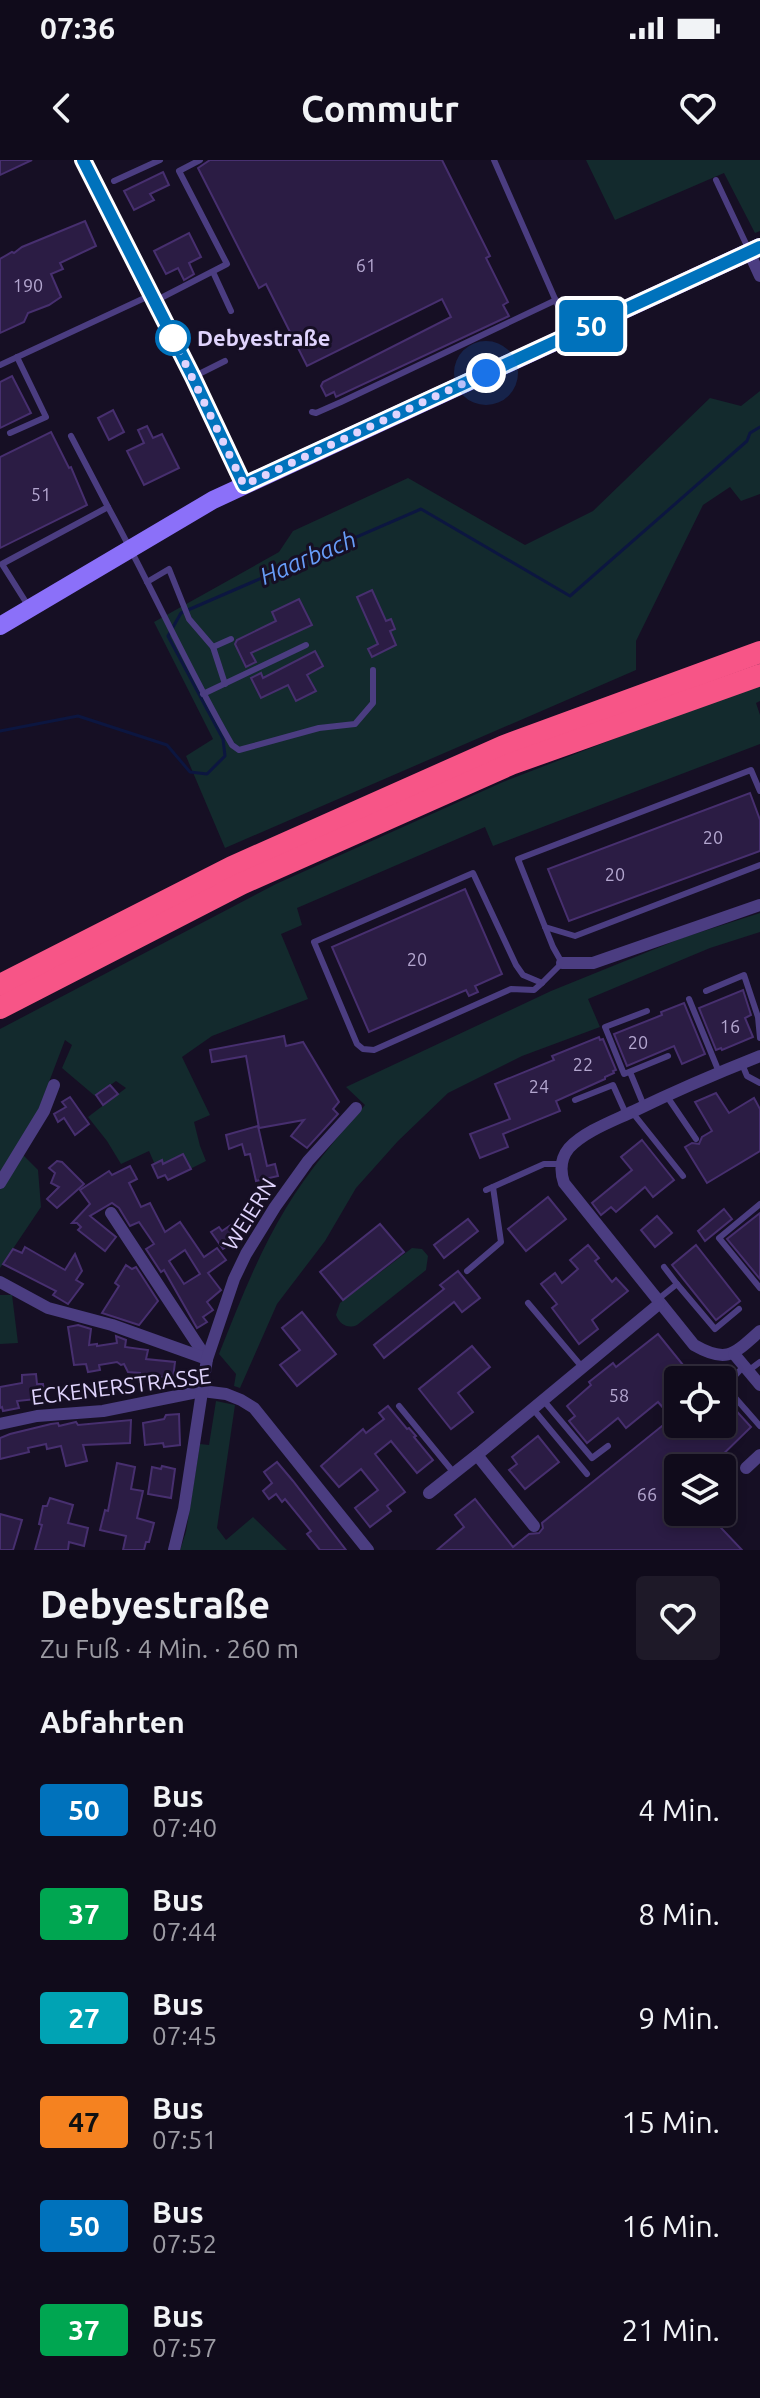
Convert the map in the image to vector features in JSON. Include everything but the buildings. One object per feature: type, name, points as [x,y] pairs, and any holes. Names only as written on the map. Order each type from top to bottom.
[{"type":"highway","points":[[0,985],[232,867],[504,746],[760,652]]},
{"type":"highway","points":[[0,1008],[241,884],[511,764],[760,675]]},
{"type":"main road","points":[[0,626],[213,500],[755,249]]},
{"type":"street","points":[[83,160],[244,485]]},
{"type":"street","points":[[755,249],[760,276]]},
{"type":"street","points":[[562,963],[593,963],[760,905]]},
{"type":"street","points":[[760,1056],[666,1095],[576,1142],[561,1163],[564,1183],[694,1345],[723,1357],[734,1354],[760,1331]]},
{"type":"street","points":[[0,1183],[44,1111],[54,1085]]},
{"type":"street","name":"WEIERN","points":[[174,1550],[184,1509],[207,1359],[234,1279],[275,1207],[308,1161],[356,1108]]},
{"type":"street","points":[[111,1213],[207,1359]]},
{"type":"street","points":[[0,1282],[48,1308],[112,1325],[207,1359]]},
{"type":"street","points":[[429,1493],[583,1368],[658,1302]]},
{"type":"street","points":[[734,1354],[760,1385]]},
{"type":"street","name":"ECKENERSTRASSE","points":[[0,1424],[37,1416],[103,1411],[202,1391],[226,1394],[254,1408],[368,1550]]},
{"type":"street","points":[[477,1455],[534,1526]]},
{"type":"street","points":[[746,1468],[760,1455]]},
{"type":"lane","points":[[114,181],[160,160]]},
{"type":"lane","points":[[0,365],[227,264],[179,171],[200,160]]},
{"type":"lane","points":[[494,160],[571,335]]},
{"type":"lane","points":[[716,180],[755,249]]},
{"type":"lane","points":[[213,272],[231,311]]},
{"type":"lane","points":[[312,412],[341,402],[556,300]]},
{"type":"lane","points":[[10,433],[46,417],[17,357]]},
{"type":"lane","points":[[193,377],[225,361]]},
{"type":"lane","points":[[71,436],[232,745],[239,750],[319,728],[355,724],[373,703],[373,670]]},
{"type":"lane","points":[[29,607],[2,564],[108,507]]},
{"type":"lane","points":[[147,582],[169,569],[189,619],[213,647],[225,684]]},
{"type":"lane","points":[[213,647],[231,639]]},
{"type":"lane","points":[[203,694],[306,645]]},
{"type":"lane","points":[[542,983],[523,975],[516,965],[473,873],[314,942],[357,1044],[363,1049],[374,1050],[511,989],[534,990],[542,983],[562,963],[518,859],[751,770],[760,791]]},
{"type":"lane","points":[[545,927],[575,936],[760,865]]},
{"type":"lane","points":[[706,991],[744,975],[758,1017],[760,1038]]},
{"type":"lane","points":[[689,999],[719,1072]]},
{"type":"lane","points":[[647,1011],[605,1027],[624,1074],[668,1056]]},
{"type":"lane","points":[[742,1064],[747,1076],[760,1083]]},
{"type":"lane","points":[[630,1072],[634,1111]]},
{"type":"lane","points":[[575,1100],[613,1085],[683,1176]]},
{"type":"lane","points":[[666,1095],[696,1139]]},
{"type":"lane","points":[[467,1271],[501,1242],[490,1189],[544,1164],[561,1163]]},
{"type":"lane","points":[[760,1204],[719,1238],[760,1288]]},
{"type":"lane","points":[[664,1267],[715,1329],[739,1309]]},
{"type":"lane","points":[[658,1302],[677,1284]]},
{"type":"lane","points":[[528,1303],[583,1368]]},
{"type":"lane","points":[[760,1362],[731,1380],[731,1393],[760,1426]]},
{"type":"lane","points":[[538,1405],[592,1458],[608,1446]]},
{"type":"lane","points":[[538,1405],[587,1474]]},
{"type":"lane","points":[[399,1406],[454,1473]]},
{"type":"green space","points":[[586,160],[760,160],[760,231],[755,233],[724,173],[615,220]]},
{"type":"green space","points":[[760,391],[760,494],[741,501],[730,487],[703,505],[636,641],[636,670],[225,848],[186,756],[213,739],[154,622],[279,552],[293,531],[408,478],[525,545],[593,511],[710,398],[741,406]]},
{"type":"green space","points":[[760,686],[760,701],[756,703],[760,715],[760,744],[493,846],[485,827],[297,908],[302,925],[281,934],[308,999],[212,1036],[182,1057],[210,1115],[194,1122],[206,1161],[174,1177],[167,1163],[156,1167],[149,1151],[121,1164],[88,1117],[126,1088],[116,1081],[95,1096],[62,1068],[72,1045],[65,1040],[36,1116],[17,1149],[38,1170],[41,1207],[0,1268],[0,1029],[276,884],[503,782]]},
{"type":"green space","points":[[760,913],[760,932],[710,948],[588,999],[600,1027],[522,1056],[448,1093],[398,1141],[356,1188],[325,1241],[277,1304],[240,1388],[234,1386],[236,1374],[219,1354],[276,1225],[313,1168],[365,1105],[346,1087],[551,991],[682,938]]},
{"type":"green space","points":[[412,1248],[422,1249],[428,1256],[426,1270],[357,1325],[350,1327],[342,1324],[336,1315],[340,1303]]},
{"type":"green space","points":[[0,1295],[12,1295],[18,1343],[0,1344]]},
{"type":"green space","points":[[216,1401],[235,1405],[217,1528],[226,1540],[253,1517],[287,1550],[180,1550],[186,1532],[200,1444],[209,1445]]},
{"type":"waterway","name":"Haarbach","points":[[0,731],[78,716],[167,745],[190,772],[207,774],[225,756],[223,739],[168,636],[181,613],[421,509],[570,596],[760,427]]},
{"type":"bus line","name":"50","points":[[83,160],[244,485],[760,247]]},
{"type":"place","name":"Debyestraße","points":[[173,338]]},
{"type":"route","points":[[173,338],[244,485],[486,373]]}]
